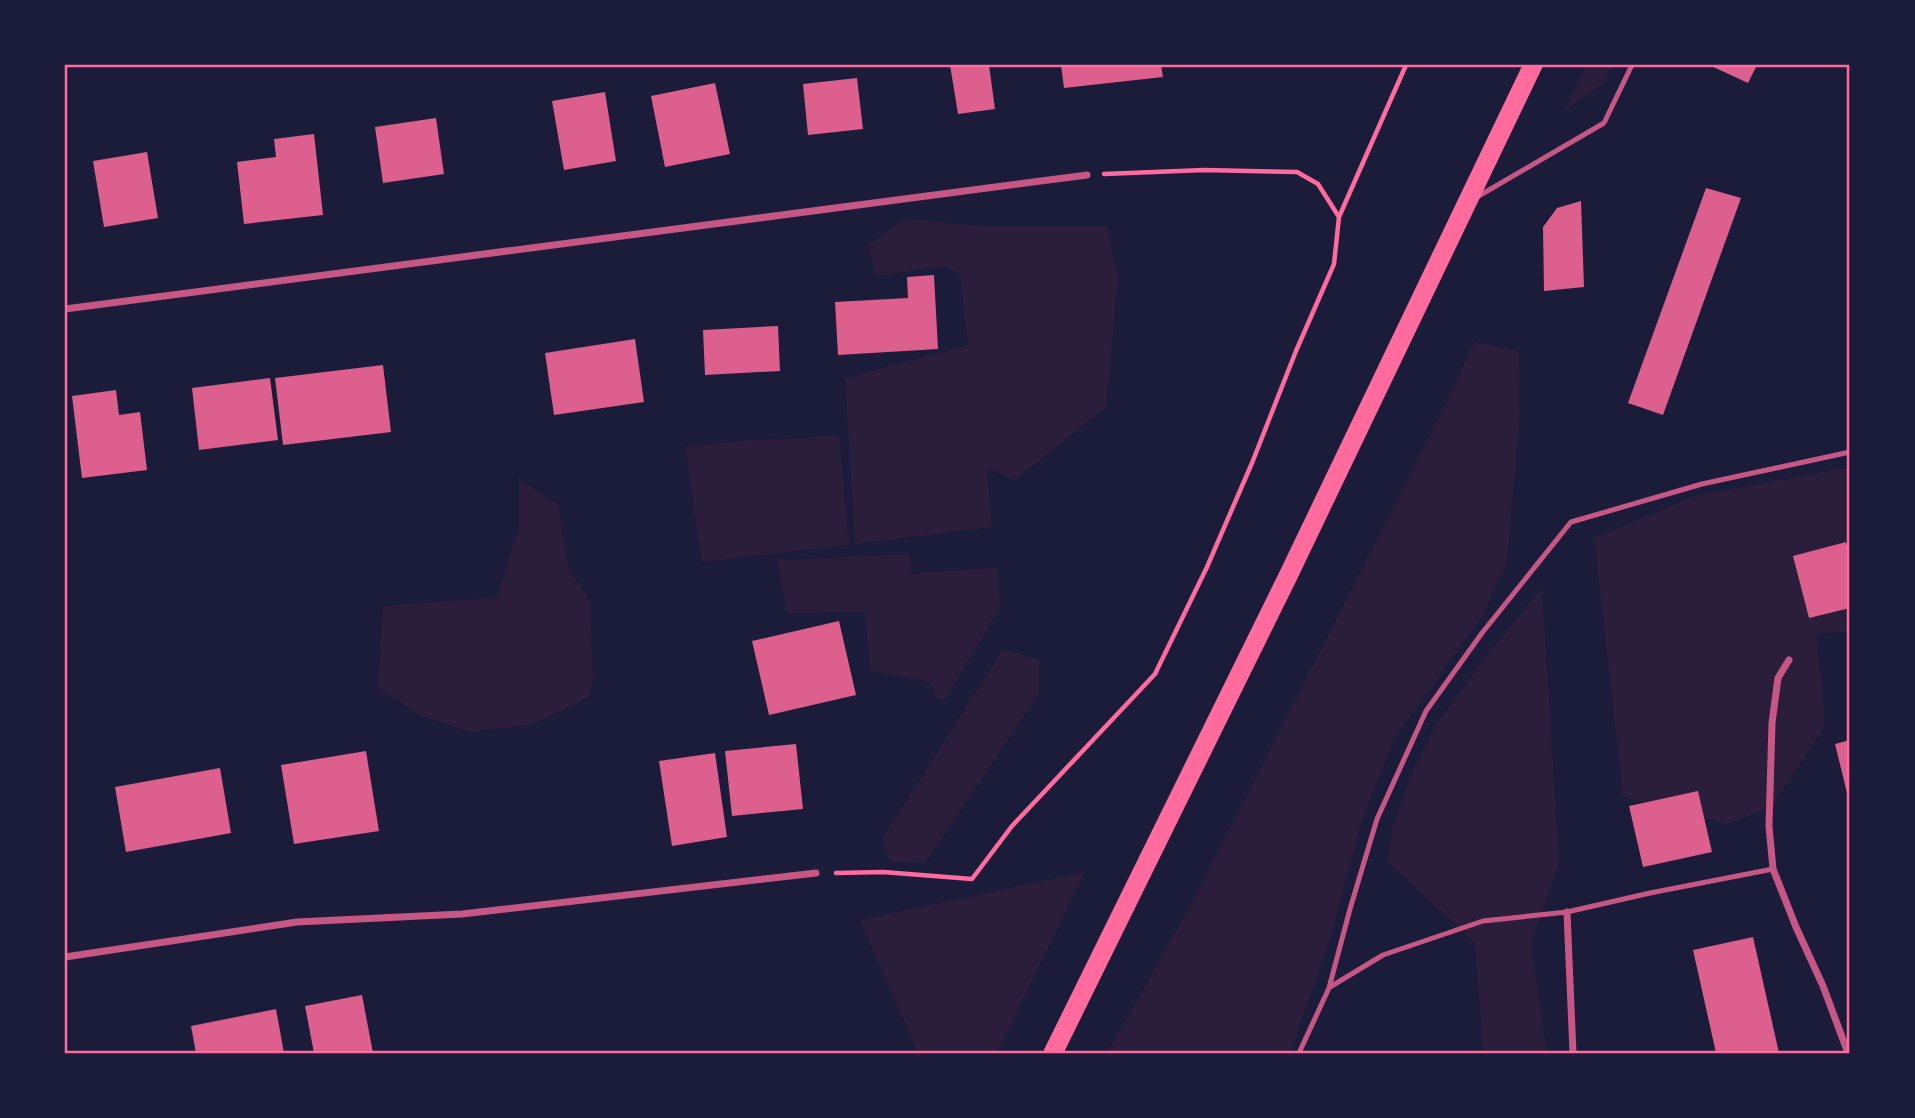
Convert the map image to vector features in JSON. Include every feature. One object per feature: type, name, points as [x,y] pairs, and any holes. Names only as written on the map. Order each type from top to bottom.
[{"type":"highway","points":[[1053,1053],[1289,574],[1533,65]]},
{"type":"street","points":[[65,309],[1087,174]]},
{"type":"street","points":[[1789,660],[1778,678],[1772,723],[1769,826],[1773,869],[1849,1053]]},
{"type":"street","points":[[65,957],[297,922],[461,914],[816,873]]},
{"type":"street","points":[[1567,912],[1573,1053]]},
{"type":"lane","points":[[1465,204],[1604,123],[1632,65]]},
{"type":"lane","points":[[1299,1053],[1329,988],[1377,819],[1426,711],[1482,633],[1572,522],[1702,484],[1850,452]]},
{"type":"lane","points":[[1329,988],[1383,955],[1483,921],[1567,912],[1773,869]]},
{"type":"path","points":[[816,873],[883,872],[972,879],[1012,826],[1154,674],[1212,556],[1296,351],[1335,264],[1339,217],[1406,65]]},
{"type":"path","points":[[1087,174],[1204,170],[1297,172],[1318,184],[1339,217]]},
{"type":"shaded area","points":[[1587,65],[1612,65],[1603,84],[1564,111]]},
{"type":"shaded area","points":[[904,219],[985,226],[1107,226],[1118,277],[1106,407],[1015,480],[987,468],[992,527],[855,544],[845,378],[968,345],[960,275],[945,266],[876,276],[868,245]]},
{"type":"shaded area","points":[[1474,342],[1519,351],[1520,417],[1507,562],[1483,615],[1394,739],[1362,820],[1331,936],[1290,1053],[1107,1053],[1188,910],[1445,406]]},
{"type":"shaded area","points":[[839,436],[849,545],[702,562],[685,447],[751,440]]},
{"type":"shaded area","points":[[1850,469],[1850,631],[1817,634],[1825,726],[1771,808],[1727,824],[1623,797],[1594,538],[1695,496]]},
{"type":"shaded area","points":[[519,478],[558,504],[568,567],[590,601],[593,678],[588,698],[534,724],[469,732],[419,715],[378,688],[383,606],[497,597],[519,527]]},
{"type":"shaded area","points":[[910,554],[911,574],[997,567],[1001,606],[944,701],[936,698],[929,682],[870,671],[865,612],[787,613],[777,560]]},
{"type":"shaded area","points":[[1542,587],[1559,864],[1531,943],[1547,1053],[1483,1053],[1475,943],[1388,862],[1392,829],[1410,777],[1437,723]]},
{"type":"shaded area","points":[[1003,649],[1039,659],[1039,694],[925,863],[890,862],[882,839]]},
{"type":"shaded area","points":[[1085,872],[997,1053],[918,1053],[860,920]]},
{"type":"building","points":[[950,65],[989,65],[995,109],[958,114]]},
{"type":"building","points":[[1061,65],[1161,65],[1163,77],[1064,88]]},
{"type":"building","points":[[1709,65],[1757,65],[1748,83]]},
{"type":"building","points":[[857,78],[863,129],[808,135],[803,84]]},
{"type":"building","points":[[715,83],[730,154],[665,167],[651,96]]},
{"type":"building","points":[[605,92],[616,161],[564,170],[552,101]]},
{"type":"building","points":[[436,118],[444,174],[383,183],[375,127]]},
{"type":"building","points":[[314,134],[323,215],[244,224],[237,162],[276,157],[274,139]]},
{"type":"building","points":[[147,152],[158,218],[104,227],[93,161]]},
{"type":"building","points":[[1706,188],[1741,198],[1663,415],[1628,403]]},
{"type":"building","points":[[1581,201],[1584,287],[1544,291],[1543,227],[1557,208]]},
{"type":"building","points":[[934,275],[938,349],[838,355],[835,302],[908,298],[907,277]]},
{"type":"building","points":[[778,326],[780,371],[705,375],[703,330]]},
{"type":"building","points":[[635,339],[644,402],[554,415],[545,353]]},
{"type":"building","points":[[383,365],[391,432],[283,445],[275,378]]},
{"type":"building","points":[[270,378],[278,440],[199,450],[192,388]]},
{"type":"building","points":[[116,390],[119,415],[140,412],[147,470],[82,478],[72,396]]},
{"type":"building","points":[[1846,542],[1850,558],[1850,608],[1809,618],[1793,556]]},
{"type":"building","points":[[839,621],[856,695],[769,715],[752,641]]},
{"type":"building","points":[[1850,740],[1850,801],[1849,801],[1835,744]]},
{"type":"building","points":[[796,744],[803,809],[732,816],[725,751]]},
{"type":"building","points":[[366,751],[379,831],[294,844],[281,765]]},
{"type":"building","points":[[715,753],[727,837],[672,846],[659,761]]},
{"type":"building","points":[[220,768],[231,833],[126,852],[115,787]]},
{"type":"building","points":[[1698,791],[1712,852],[1643,867],[1629,806]]},
{"type":"building","points":[[1753,937],[1779,1053],[1716,1053],[1693,950]]},
{"type":"building","points":[[362,995],[373,1053],[314,1053],[305,1006]]},
{"type":"building","points":[[276,1009],[284,1053],[196,1053],[191,1026]]}]
